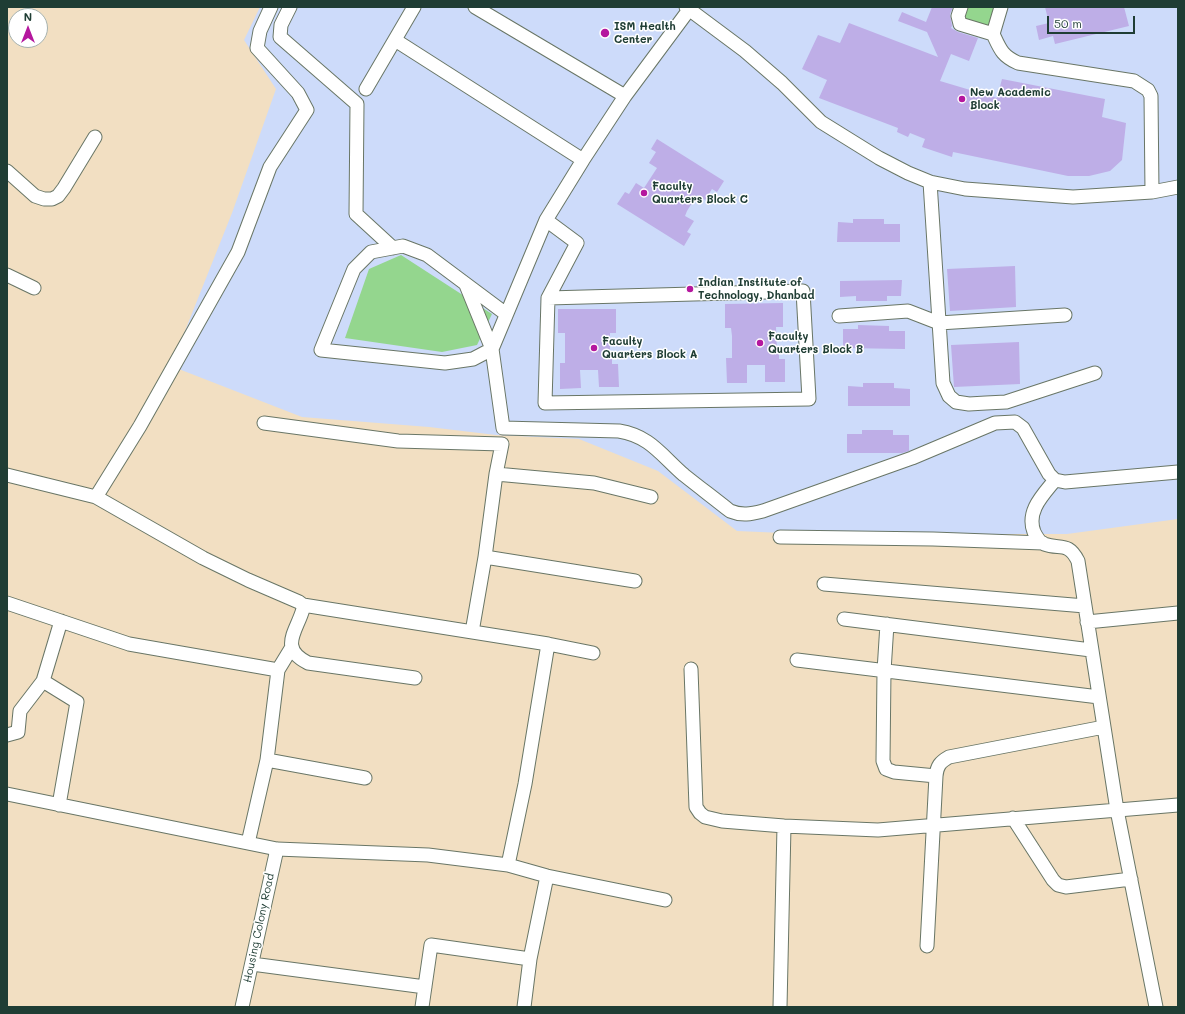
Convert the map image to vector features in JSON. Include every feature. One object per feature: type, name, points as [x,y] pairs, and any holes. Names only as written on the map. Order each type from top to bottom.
[{"type":"street","points":[[96,497],[140,426],[238,252],[270,167],[307,110],[298,93],[257,48],[260,31],[271,7]]},
{"type":"street","points":[[290,7],[282,25],[280,37],[357,104],[356,214],[393,248]]},
{"type":"street","points":[[366,89],[414,7]]},
{"type":"street","points":[[475,7],[625,96]]},
{"type":"street","points":[[961,7],[958,16],[960,24],[993,34]]},
{"type":"street","points":[[1001,7],[993,34],[1002,52],[1008,59],[1018,63],[1134,81],[1148,90],[1151,96],[1152,192]]},
{"type":"street","points":[[506,314],[427,256],[403,246],[371,252],[354,269],[321,350],[445,363],[473,358],[492,349],[546,220],[625,96],[689,8],[745,51],[782,83],[821,122],[879,158],[908,173],[930,182],[965,189],[1072,197],[1152,192],[1178,187]]},
{"type":"street","points":[[395,40],[583,160]]},
{"type":"street","points":[[7,171],[35,196],[44,199],[52,199],[58,196],[64,188],[95,137]]},
{"type":"street","points":[[930,182],[943,383],[949,396],[956,402],[969,404],[1006,402],[1095,373]]},
{"type":"street","points":[[546,220],[577,243],[548,298],[545,403],[809,399],[803,291],[548,298]]},
{"type":"street","points":[[7,275],[34,288]]},
{"type":"street","points":[[466,285],[492,349],[503,428],[631,432],[648,441],[683,474],[730,511],[737,514],[744,515],[763,511],[912,458],[995,423],[1014,422],[1023,428],[1049,474],[1055,480],[1065,482],[1178,472]]},
{"type":"street","points":[[839,316],[908,311],[939,323],[1065,315]]},
{"type":"street","points":[[264,423],[398,440],[502,444],[472,632]]},
{"type":"street","points":[[496,474],[594,483],[651,497]]},
{"type":"street","points":[[7,475],[96,497],[203,558],[248,580],[296,600],[303,606],[548,644],[593,653]]},
{"type":"street","points":[[1043,543],[1036,537],[1032,526],[1033,513],[1038,502],[1055,480]]},
{"type":"street","points":[[780,537],[933,539],[1043,543],[1065,547],[1074,553],[1078,561],[1117,810],[1156,1007]]},
{"type":"street","points":[[485,558],[635,582]]},
{"type":"street","points":[[824,584],[1085,606]]},
{"type":"street","points":[[7,603],[129,644],[278,670]]},
{"type":"street","points":[[303,606],[302,612],[291,637],[292,648],[301,660],[308,663],[415,678]]},
{"type":"street","points":[[1087,622],[1178,613]]},
{"type":"street","points":[[844,619],[1091,650]]},
{"type":"street","points":[[7,735],[18,732],[20,711],[43,681],[61,621]]},
{"type":"street","points":[[887,624],[884,671],[883,762],[886,769],[894,772],[936,776]]},
{"type":"street","points":[[508,865],[524,784],[548,644]]},
{"type":"street","points":[[248,843],[267,760],[278,670],[292,648]]},
{"type":"street","points":[[797,660],[1099,697]]},
{"type":"street","points":[[691,669],[696,807],[705,817],[722,821],[784,826],[878,830],[1178,805]]},
{"type":"street","points":[[43,681],[77,702],[59,805]]},
{"type":"street","points":[[927,946],[936,776],[937,768],[941,761],[949,757],[1104,726]]},
{"type":"street","points":[[267,760],[365,778]]},
{"type":"street","points":[[7,794],[277,848],[428,855],[508,865],[548,876],[665,900]]},
{"type":"street","points":[[1013,818],[1053,880],[1058,885],[1066,887],[1131,879]]},
{"type":"street","points":[[780,1007],[784,826]]},
{"type":"street","name":"Housing Colony Road","points":[[242,1007],[277,848]]},
{"type":"street","points":[[524,1007],[530,959],[548,876]]},
{"type":"street","points":[[422,1007],[431,945],[530,959]]},
{"type":"street","points":[[252,964],[425,987]]},
{"type":"shaded area","name":"Indian Institute of Technology, Dhanbad","points":[[260,7],[1178,7],[1178,519],[1067,534],[965,534],[899,538],[737,531],[658,471],[579,439],[496,435],[429,427],[302,417],[171,366],[232,213],[276,89],[244,40]]},
{"type":"green space","points":[[966,7],[995,7],[990,28],[962,18]]},
{"type":"green space","points":[[401,255],[492,314],[477,345],[442,352],[345,338],[369,269]]},
{"type":"building","name":"New Academic Block","points":[[932,7],[953,7],[950,14],[951,28],[958,32],[978,38],[969,61],[951,54],[940,81],[997,98],[1002,79],[1105,99],[1102,117],[1126,123],[1122,160],[1110,171],[1089,176],[1068,176],[953,152],[952,157],[922,147],[925,139],[910,133],[908,137],[897,132],[898,128],[819,98],[827,80],[802,69],[818,35],[840,43],[849,23],[938,57],[927,32],[898,21],[902,12],[926,22]]},
{"type":"building","points":[[1045,7],[1124,7],[1129,26],[1055,44],[1053,36],[1039,40],[1036,26],[1049,23]]},
{"type":"building","name":"Faculty Quarters Block C","points":[[657,139],[724,181],[717,192],[712,189],[705,200],[697,195],[687,211],[685,216],[694,221],[687,232],[691,234],[684,246],[617,204],[625,192],[629,194],[636,183],[644,188],[657,168],[649,163],[656,152],[651,149]]},
{"type":"building","points":[[853,219],[884,219],[884,224],[900,224],[900,242],[837,242],[838,222],[853,223]]},
{"type":"building","points":[[1015,266],[1016,307],[950,311],[947,269]]},
{"type":"building","points":[[902,280],[901,296],[887,296],[887,301],[856,301],[856,296],[840,297],[840,281]]},
{"type":"building","name":"Faculty Quarters Block B","points":[[783,303],[783,327],[776,327],[777,351],[779,351],[779,359],[785,359],[785,382],[765,382],[765,365],[747,365],[747,383],[727,383],[726,358],[732,358],[732,336],[731,328],[725,328],[725,304]]},
{"type":"building","name":"Faculty Quarters Block A","points":[[558,309],[616,309],[616,333],[610,333],[610,357],[612,357],[612,364],[618,364],[619,387],[599,387],[598,370],[580,370],[581,388],[560,389],[560,363],[565,363],[565,333],[558,333]]},
{"type":"building","points":[[858,325],[889,326],[889,331],[905,331],[905,349],[843,348],[843,329],[858,329]]},
{"type":"building","points":[[1019,342],[1020,384],[954,387],[951,345]]},
{"type":"building","points":[[863,383],[894,383],[894,388],[910,389],[910,406],[848,406],[848,386],[863,387]]},
{"type":"building","points":[[862,430],[893,430],[893,435],[909,435],[909,451],[902,453],[847,453],[847,434],[862,434]]},
{"type":"place","name":"ISM Health Center","points":[[605,33]]},
{"type":"place","name":"New Academic Block","points":[[962,99]]},
{"type":"place","name":"Faculty Quarters Block C","points":[[644,193]]},
{"type":"place","name":"Indian Institute of Technology, Dhanbad","points":[[690,289]]},
{"type":"place","name":"Faculty Quarters Block B","points":[[760,343]]},
{"type":"place","name":"Faculty Quarters Block A","points":[[594,348]]}]
